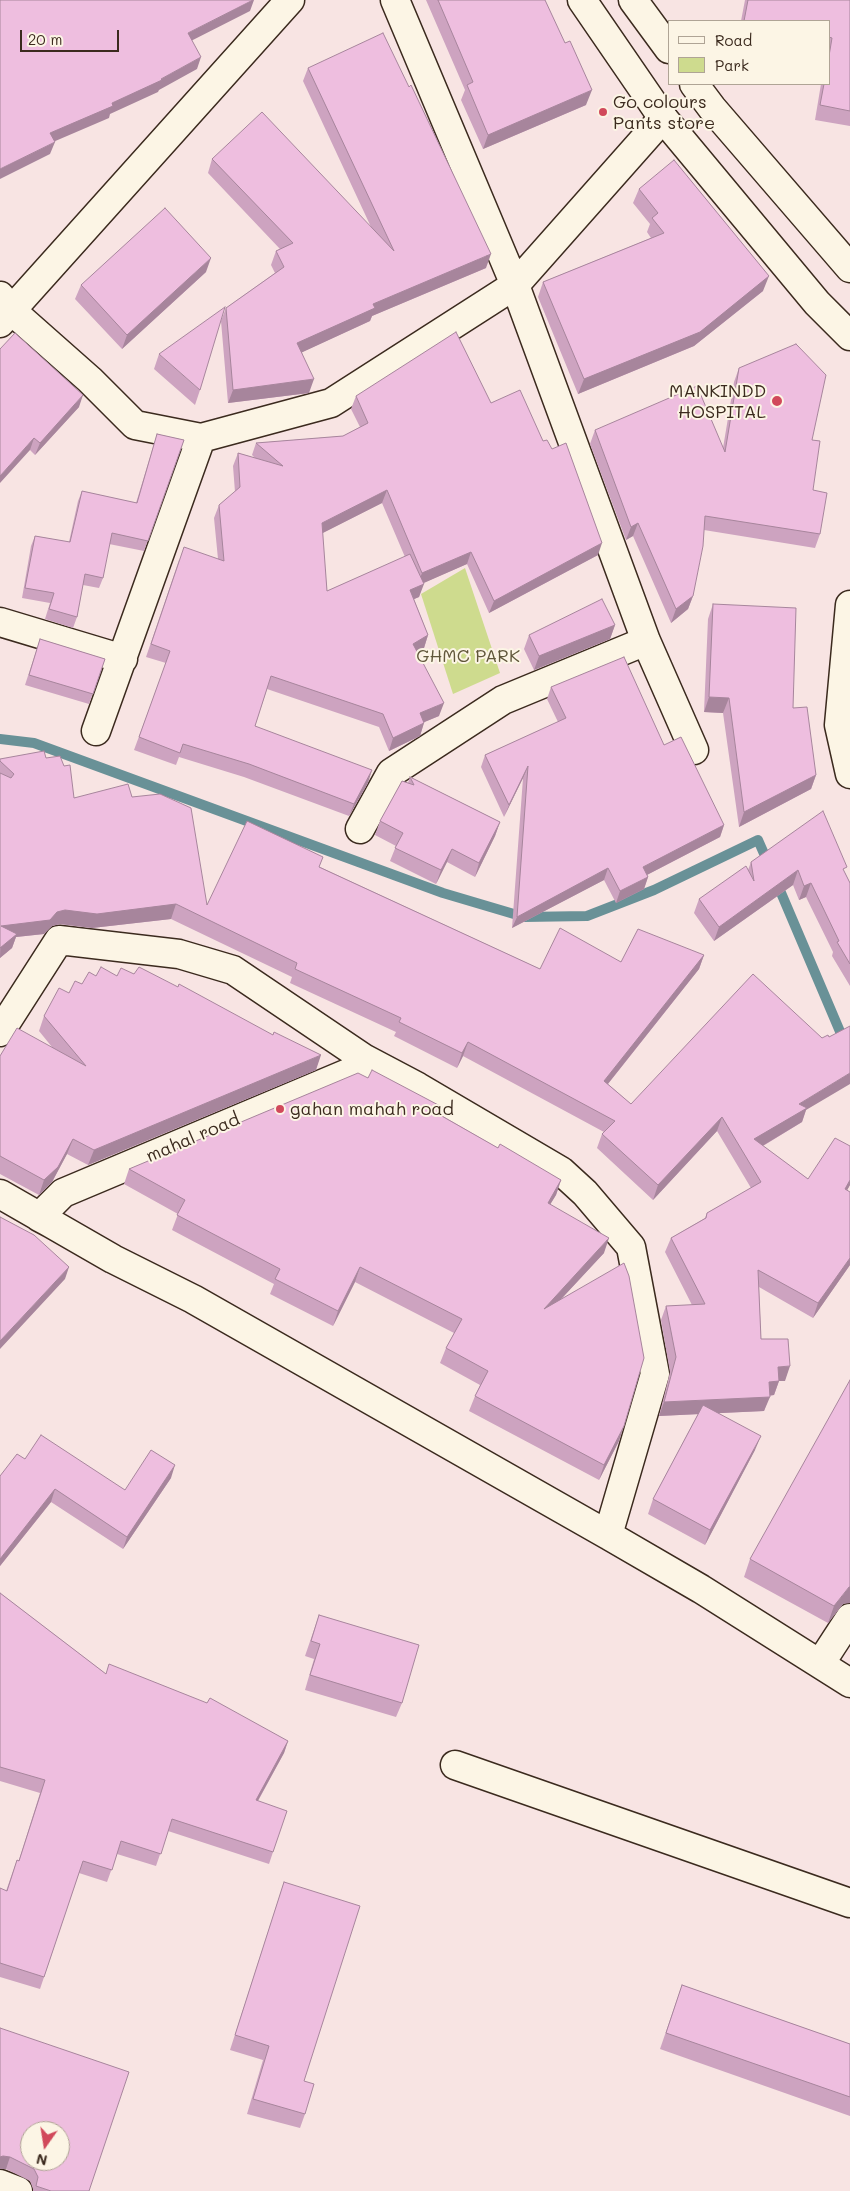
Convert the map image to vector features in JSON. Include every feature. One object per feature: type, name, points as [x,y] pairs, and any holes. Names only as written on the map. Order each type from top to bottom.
[{"type":"street","points":[[290,0],[4,310],[90,380],[135,425],[201,438],[331,403],[515,285],[663,118]]},
{"type":"street","points":[[396,0],[515,285],[646,641],[694,750]]},
{"type":"street","points":[[582,0],[663,118],[818,303],[850,336]]},
{"type":"street","points":[[633,0],[668,48]]},
{"type":"street","points":[[695,85],[712,108],[850,268]]},
{"type":"street","points":[[96,731],[201,438]]},
{"type":"street","points":[[850,605],[839,725],[850,774]]},
{"type":"street","points":[[0,622],[123,659]]},
{"type":"street","points":[[360,829],[391,774],[407,763],[504,700],[646,641]]},
{"type":"street","points":[[0,1032],[59,940],[179,954],[233,970],[372,1063],[561,1171],[585,1193],[631,1247],[655,1374],[608,1535]]},
{"type":"street","name":"mahal road","points":[[47,1222],[63,1193],[372,1063]]},
{"type":"street","points":[[0,1194],[47,1222],[218,1313],[608,1535],[701,1589],[850,1683]]},
{"type":"street","points":[[820,1664],[850,1618]]},
{"type":"street","points":[[455,1765],[850,1903]]},
{"type":"street","points":[[0,2184],[18,2191]]},
{"type":"green space","name":"GHMC PARK","points":[[465,568],[500,673],[453,694],[421,594]]},
{"type":"building","points":[[0,0],[253,0],[188,33],[201,57],[162,80],[112,103],[113,106],[50,133],[55,142],[0,169]]},
{"type":"building","points":[[438,0],[545,0],[565,43],[570,41],[592,90],[488,135],[467,85],[473,82]]},
{"type":"building","points":[[748,0],[850,0],[850,111],[820,105],[824,85],[830,85],[832,38],[830,37],[830,20],[744,20]]},
{"type":"building","points":[[383,33],[409,87],[411,85],[491,254],[373,304],[375,308],[297,343],[314,379],[233,390],[226,308],[284,267],[276,251],[293,243],[212,159],[262,112],[394,251],[308,68]]},
{"type":"building","points":[[674,160],[769,276],[700,332],[584,379],[543,282],[664,233],[652,218],[658,213],[639,189]]},
{"type":"building","points":[[165,208],[211,258],[127,335],[81,285]]},
{"type":"building","points":[[225,307],[200,390],[159,354]]},
{"type":"building","points":[[456,332],[491,403],[520,390],[543,441],[547,440],[552,449],[566,443],[602,543],[494,601],[471,552],[422,573],[387,490],[322,523],[327,591],[410,554],[424,584],[410,590],[428,635],[413,644],[444,703],[420,713],[424,723],[393,738],[383,714],[271,676],[255,726],[372,770],[354,804],[249,764],[183,744],[180,753],[139,737],[170,651],[151,644],[184,547],[224,561],[219,505],[240,487],[238,453],[283,466],[256,443],[343,436],[368,423],[356,396]]},
{"type":"building","points":[[15,333],[83,395],[40,443],[34,438],[0,476],[0,349]]},
{"type":"building","points":[[796,344],[826,375],[812,440],[820,441],[813,490],[827,493],[820,534],[705,516],[703,546],[693,596],[676,609],[638,523],[631,527],[595,430],[697,386],[725,452],[739,368]]},
{"type":"building","points":[[157,434],[184,440],[148,541],[112,533],[103,578],[85,574],[77,617],[49,609],[54,593],[25,588],[35,536],[70,542],[82,491],[137,503]]},
{"type":"building","points":[[602,599],[615,625],[539,656],[529,635]]},
{"type":"building","points":[[713,604],[796,608],[793,708],[807,707],[816,775],[744,812],[729,698],[709,697]]},
{"type":"building","points":[[40,639],[105,659],[93,694],[29,675]]},
{"type":"building","points":[[624,657],[664,745],[681,737],[724,825],[643,867],[648,877],[620,891],[608,868],[517,917],[528,766],[509,805],[485,755],[566,718],[551,687]]},
{"type":"building","points":[[44,751],[46,758],[60,756],[64,766],[70,765],[74,798],[128,784],[132,797],[160,794],[191,808],[207,905],[247,821],[323,857],[319,867],[540,969],[560,928],[621,962],[638,929],[704,955],[604,1081],[631,1104],[753,974],[822,1038],[828,1035],[829,1037],[850,1026],[850,1073],[799,1104],[807,1108],[754,1139],[808,1179],[835,1138],[850,1146],[850,1180],[845,1189],[850,1192],[850,1258],[818,1303],[758,1270],[761,1339],[788,1339],[790,1366],[778,1367],[779,1381],[769,1382],[770,1397],[664,1402],[676,1357],[666,1306],[705,1304],[671,1238],[706,1218],[707,1213],[761,1182],[722,1117],[658,1185],[602,1134],[615,1121],[468,1042],[462,1053],[399,1022],[401,1018],[295,969],[297,963],[176,904],[97,914],[65,910],[57,912],[50,920],[1,926],[17,934],[0,948],[0,773],[11,778],[14,774],[0,759]]},
{"type":"building","points":[[410,777],[500,822],[479,863],[452,849],[441,870],[395,848],[403,833],[380,821],[402,781],[414,785]]},
{"type":"building","points":[[823,811],[847,867],[843,869],[850,883],[850,964],[837,942],[839,941],[811,883],[804,886],[798,870],[719,927],[699,899],[746,866],[754,881],[751,862]]},
{"type":"building","points":[[101,967],[117,976],[121,968],[134,974],[139,967],[178,987],[179,984],[273,1035],[274,1032],[321,1055],[94,1150],[73,1139],[58,1167],[44,1180],[0,1156],[0,1056],[17,1028],[86,1066],[44,1016],[59,988],[69,993],[75,981],[82,984],[89,972],[96,976]]},
{"type":"building","points":[[372,1070],[444,1108],[440,1115],[498,1148],[500,1144],[561,1180],[548,1203],[609,1238],[544,1309],[624,1263],[629,1276],[644,1358],[624,1426],[604,1465],[475,1396],[488,1371],[446,1348],[462,1319],[360,1267],[338,1311],[275,1279],[280,1269],[177,1215],[185,1200],[129,1169],[358,1073],[368,1078]]},
{"type":"building","points":[[0,1217],[34,1235],[69,1267],[0,1341]]},
{"type":"building","points":[[850,1380],[850,1587],[834,1606],[750,1559]]},
{"type":"building","points":[[703,1405],[761,1436],[710,1530],[653,1499]]},
{"type":"building","points":[[41,1435],[125,1490],[151,1450],[175,1465],[127,1537],[55,1489],[0,1559],[0,1476],[17,1454],[25,1459]]},
{"type":"building","points":[[0,1593],[106,1674],[109,1664],[207,1703],[210,1698],[288,1741],[256,1800],[287,1811],[273,1852],[172,1819],[161,1854],[121,1841],[112,1870],[83,1861],[44,1977],[0,1963],[0,1888],[7,1891],[17,1860],[19,1861],[45,1780],[0,1767]]},
{"type":"building","points":[[319,1615],[419,1645],[402,1703],[310,1675],[320,1644],[311,1641]]},
{"type":"building","points":[[284,1882],[360,1906],[304,2081],[314,2084],[305,2114],[253,2099],[269,2046],[235,2035]]},
{"type":"building","points":[[682,1985],[850,2044],[850,2097],[666,2033]]},
{"type":"building","points":[[0,2028],[129,2072],[89,2191],[51,2191],[36,2186],[38,2177],[35,2171],[70,2171],[70,2121],[20,2121],[20,2162],[3,2156],[0,2157]]},
{"type":"waterway","points":[[0,739],[34,743],[443,893],[524,917],[587,916],[654,890],[758,840],[769,865]]},
{"type":"waterway","points":[[776,881],[850,1055]]},
{"type":"place","name":"Go colours Pants store","points":[[603,112]]},
{"type":"place","name":"MANKINDD HOSPITAL","points":[[777,401]]},
{"type":"place","name":"gahan mahah road","points":[[280,1109]]}]
